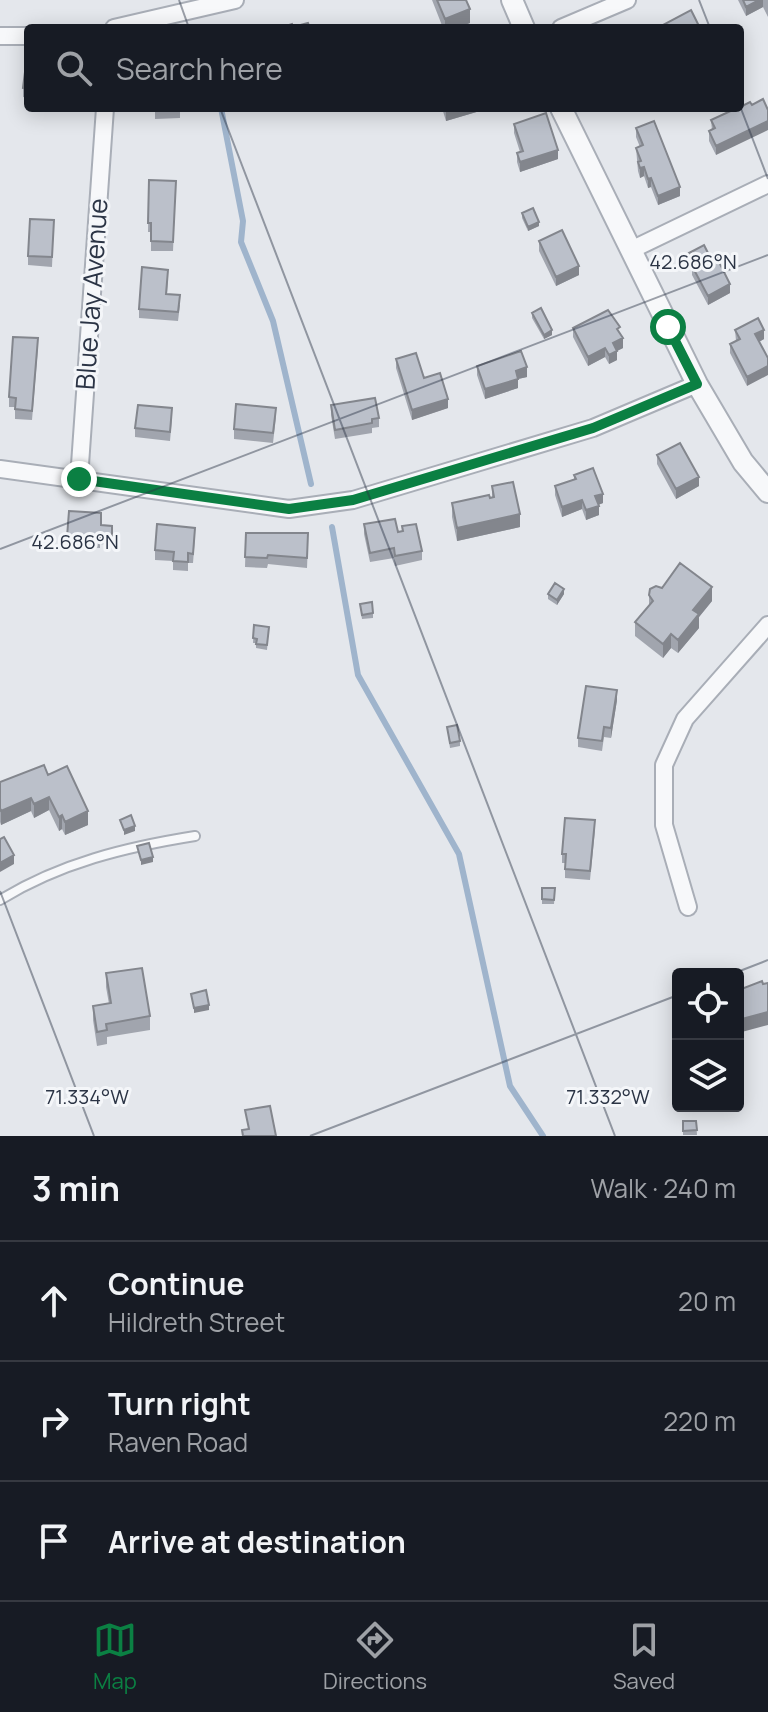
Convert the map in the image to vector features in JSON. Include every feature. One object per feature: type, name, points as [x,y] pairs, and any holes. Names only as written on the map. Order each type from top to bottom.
[{"type":"street","points":[[131,24],[235,0]]},
{"type":"street","points":[[512,0],[522,24]]},
{"type":"street","points":[[570,24],[627,0]]},
{"type":"street","points":[[0,36],[24,36]]},
{"type":"street","name":"Blue Jay Avenue","points":[[79,479],[105,112]]},
{"type":"street","points":[[563,112],[697,384],[743,462],[768,492]]},
{"type":"street","points":[[631,250],[768,184]]},
{"type":"street","points":[[0,469],[289,509],[353,500],[593,428],[697,384]]},
{"type":"street","points":[[688,907],[664,825],[664,765],[685,719],[768,625]]},
{"type":"lane","points":[[0,900],[44,875],[73,864],[195,836]]},
{"type":"building","points":[[437,0],[466,0],[470,9],[445,19]]},
{"type":"building","points":[[743,0],[759,0],[746,7]]},
{"type":"building","points":[[691,10],[698,24],[665,24]]},
{"type":"building","points":[[763,99],[768,110],[768,121],[716,146],[709,131],[715,128],[711,120],[728,112],[744,112],[744,105],[750,102],[752,105]]},
{"type":"building","points":[[546,113],[558,150],[520,162],[517,153],[523,151],[514,124]]},
{"type":"building","points":[[654,121],[680,187],[658,196],[644,167],[640,168],[636,148],[643,145],[636,128]]},
{"type":"building","points":[[149,180],[176,181],[173,242],[151,241],[151,223],[148,223]]},
{"type":"building","points":[[533,208],[539,222],[528,227],[522,213]]},
{"type":"building","points":[[30,219],[54,220],[52,257],[28,256]]},
{"type":"building","points":[[562,230],[579,266],[556,277],[539,241]]},
{"type":"building","points":[[704,245],[710,257],[715,254],[730,284],[708,296],[692,266],[695,264],[689,253]]},
{"type":"building","points":[[142,267],[168,270],[166,294],[180,295],[178,312],[139,309]]},
{"type":"building","points":[[541,308],[552,330],[544,335],[532,313]]},
{"type":"building","points":[[608,310],[620,327],[617,329],[623,338],[613,343],[617,351],[609,355],[605,348],[588,357],[573,328]]},
{"type":"building","points":[[758,318],[764,330],[755,334],[768,358],[768,366],[747,377],[730,344],[740,339],[735,330]]},
{"type":"building","points":[[13,337],[38,338],[32,411],[15,409],[16,398],[9,397]]},
{"type":"building","points":[[521,351],[527,367],[516,371],[518,379],[485,389],[477,366]]},
{"type":"building","points":[[416,353],[424,378],[440,373],[448,399],[412,410],[396,359]]},
{"type":"building","points":[[375,398],[379,418],[372,419],[372,423],[335,430],[331,405]]},
{"type":"building","points":[[236,404],[276,408],[273,433],[234,429]]},
{"type":"building","points":[[138,405],[172,408],[170,432],[135,428]]},
{"type":"building","points":[[680,443],[699,477],[676,489],[657,455]]},
{"type":"building","points":[[593,468],[603,494],[595,496],[599,506],[586,510],[582,500],[562,507],[555,486],[576,479],[574,475]]},
{"type":"building","points":[[513,482],[520,514],[457,528],[452,503],[489,495],[490,498],[494,497],[492,486]]},
{"type":"building","points":[[69,511],[101,513],[101,525],[112,526],[112,536],[67,537]]},
{"type":"building","points":[[395,519],[398,532],[403,531],[402,526],[416,524],[422,551],[395,556],[394,548],[370,553],[364,524]]},
{"type":"building","points":[[157,524],[195,528],[193,554],[188,553],[188,562],[173,561],[174,552],[155,550]]},
{"type":"building","points":[[246,533],[308,533],[307,558],[245,557]]},
{"type":"building","points":[[680,563],[712,587],[693,610],[699,614],[678,640],[671,634],[663,644],[635,622],[653,601],[649,595],[650,589],[656,586],[662,588]]},
{"type":"building","points":[[555,583],[564,589],[557,600],[548,594]]},
{"type":"building","points":[[372,602],[373,613],[362,615],[360,604]]},
{"type":"building","points":[[254,625],[269,627],[267,645],[256,644]]},
{"type":"building","points":[[586,686],[617,690],[611,728],[604,727],[602,741],[578,738]]},
{"type":"building","points":[[457,725],[460,741],[450,743],[447,727]]},
{"type":"building","points":[[44,765],[48,775],[67,766],[88,811],[65,822],[49,797],[34,804],[31,798],[1,811],[0,782]]},
{"type":"building","points":[[131,815],[135,826],[124,830],[120,820]]},
{"type":"building","points":[[565,818],[595,820],[590,871],[565,869],[566,854],[562,854]]},
{"type":"building","points":[[4,837],[14,855],[0,863],[0,839]]},
{"type":"building","points":[[149,843],[153,857],[141,860],[137,846]]},
{"type":"building","points":[[542,888],[555,888],[554,900],[542,899]]},
{"type":"building","points":[[142,968],[150,1016],[106,1024],[107,1030],[97,1032],[93,1006],[111,1003],[106,973]]},
{"type":"building","points":[[762,981],[763,984],[768,983],[768,1012],[744,1018],[744,988]]},
{"type":"building","points":[[206,990],[209,1005],[194,1008],[191,994]]},
{"type":"building","points":[[270,1106],[276,1136],[243,1136],[242,1130],[249,1129],[245,1110]]},
{"type":"building","points":[[683,1121],[696,1121],[697,1130],[683,1131]]},
{"type":"waterway","points":[[222,112],[243,221],[241,242],[273,321],[311,484]]},
{"type":"waterway","points":[[332,527],[358,675],[459,854],[510,1086],[543,1136]]},
{"type":"route","points":[[79,479],[289,509],[353,500],[593,428],[697,384],[668,327]]}]
